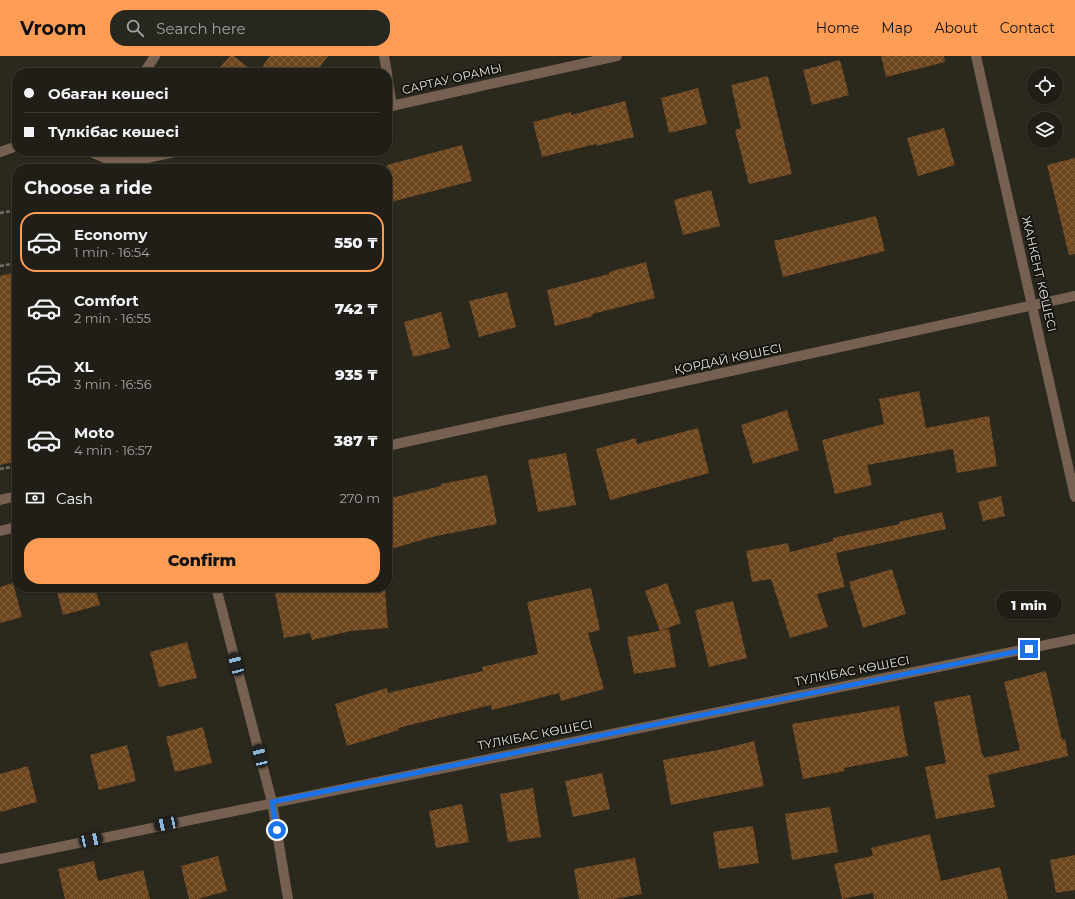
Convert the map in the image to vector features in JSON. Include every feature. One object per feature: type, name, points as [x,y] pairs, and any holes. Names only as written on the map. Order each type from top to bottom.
[{"type":"street","points":[[147,68],[155,56]]},
{"type":"street","points":[[384,56],[386,68]]},
{"type":"street","name":"САРТАУ ОРАМЫ","points":[[392,106],[617,56]]},
{"type":"street","name":"ЖАНКЕНТ КӨШЕСІ","points":[[976,56],[1075,497]]},
{"type":"street","points":[[0,152],[12,147]]},
{"type":"street","points":[[98,156],[115,164]]},
{"type":"street","points":[[127,164],[159,156]]},
{"type":"street","name":"ҚОРДАЙ КӨШЕСІ","points":[[392,445],[1075,296]]},
{"type":"street","points":[[0,500],[12,497]]},
{"type":"street","points":[[0,531],[12,528]]},
{"type":"street","points":[[217,592],[272,802],[288,899]]},
{"type":"street","name":"ТҮЛКІБАС КӨШЕСІ","points":[[0,859],[272,802],[1075,639]]},
{"type":"path","points":[[0,213],[12,211]]},
{"type":"path","points":[[0,266],[12,264]]},
{"type":"path","points":[[0,469],[12,467]]},
{"type":"building","points":[[230,56],[234,56],[249,68],[219,68]]},
{"type":"building","points":[[270,56],[328,56],[319,68],[262,68]]},
{"type":"building","points":[[881,56],[944,56],[945,62],[886,77]]},
{"type":"building","points":[[840,60],[849,95],[812,105],[803,70]]},
{"type":"building","points":[[768,76],[792,174],[749,184],[735,130],[741,128],[731,85]]},
{"type":"building","points":[[698,88],[707,124],[669,133],[661,98]]},
{"type":"building","points":[[625,101],[634,137],[596,146],[596,144],[542,157],[533,122],[571,112],[571,115]]},
{"type":"building","points":[[944,128],[955,165],[918,176],[907,138]]},
{"type":"building","points":[[462,145],[472,181],[392,202],[392,164],[391,164]]},
{"type":"building","points":[[1075,158],[1075,254],[1069,255],[1047,165]]},
{"type":"building","points":[[711,190],[720,226],[683,235],[674,200]]},
{"type":"building","points":[[876,216],[885,251],[783,277],[774,241]]},
{"type":"building","points":[[646,262],[655,298],[592,314],[593,316],[555,326],[547,290],[609,274],[609,272]]},
{"type":"building","points":[[12,273],[12,462],[0,465],[0,276]]},
{"type":"building","points":[[507,292],[516,327],[479,337],[469,301]]},
{"type":"building","points":[[441,312],[450,348],[413,357],[404,322]]},
{"type":"building","points":[[919,391],[926,428],[989,416],[997,466],[957,473],[953,449],[867,465],[872,485],[835,494],[822,440],[884,424],[879,399]]},
{"type":"building","points":[[787,410],[799,450],[753,464],[741,425]]},
{"type":"building","points":[[698,428],[709,473],[610,500],[596,449],[636,438],[637,444]]},
{"type":"building","points":[[566,453],[576,505],[538,512],[528,460]]},
{"type":"building","points":[[487,475],[497,524],[436,536],[392,549],[392,498],[441,486],[441,484]]},
{"type":"building","points":[[1001,496],[1005,516],[983,521],[978,502]]},
{"type":"building","points":[[942,512],[946,529],[836,553],[845,587],[817,594],[828,627],[790,638],[771,579],[752,582],[746,551],[788,543],[790,552],[833,541],[833,538],[900,524],[899,522]]},
{"type":"building","points":[[892,569],[906,614],[863,628],[849,582]]},
{"type":"building","points":[[12,583],[12,592],[15,592],[22,617],[0,623],[0,587]]},
{"type":"building","points":[[667,583],[681,623],[660,631],[645,591]]},
{"type":"building","points":[[591,588],[600,630],[588,633],[604,689],[561,701],[559,693],[492,710],[491,705],[398,728],[399,730],[347,746],[335,704],[387,688],[388,693],[483,671],[482,667],[538,654],[527,602]]},
{"type":"building","points":[[57,592],[96,592],[100,605],[63,615]]},
{"type":"building","points":[[275,592],[385,592],[388,628],[351,631],[312,640],[310,633],[284,638]]},
{"type":"building","points":[[733,601],[747,658],[709,667],[695,610]]},
{"type":"building","points":[[669,629],[676,667],[634,674],[627,637]]},
{"type":"building","points":[[187,642],[197,678],[159,687],[150,652]]},
{"type":"building","points":[[1046,671],[1062,740],[1065,739],[1068,756],[988,775],[995,807],[936,819],[925,767],[946,763],[934,702],[970,695],[982,755],[984,755],[984,758],[1020,750],[1004,682]]},
{"type":"building","points":[[899,706],[908,756],[844,768],[845,771],[803,779],[792,724]]},
{"type":"building","points":[[203,727],[212,763],[175,772],[166,737]]},
{"type":"building","points":[[754,741],[764,786],[671,805],[663,760],[718,750]]},
{"type":"building","points":[[127,745],[136,781],[99,790],[90,755]]},
{"type":"building","points":[[28,766],[37,802],[0,812],[0,774]]},
{"type":"building","points":[[602,773],[610,809],[573,817],[565,781]]},
{"type":"building","points":[[533,788],[541,837],[508,842],[500,794]]},
{"type":"building","points":[[462,804],[469,842],[436,848],[429,811]]},
{"type":"building","points":[[830,807],[838,852],[792,860],[785,814]]},
{"type":"building","points":[[753,826],[759,863],[719,869],[713,832]]},
{"type":"building","points":[[930,834],[941,881],[1000,867],[1008,899],[874,899],[873,893],[842,899],[834,864],[873,856],[871,848]]},
{"type":"building","points":[[1075,855],[1075,890],[1056,893],[1050,860]]},
{"type":"building","points":[[218,856],[227,891],[198,899],[189,899],[181,866]]},
{"type":"building","points":[[635,858],[642,894],[614,899],[579,899],[574,869]]},
{"type":"building","points":[[94,861],[98,881],[143,870],[150,899],[65,899],[58,869]]},
{"type":"route","points":[[277,830],[272,802],[1029,649]]}]
